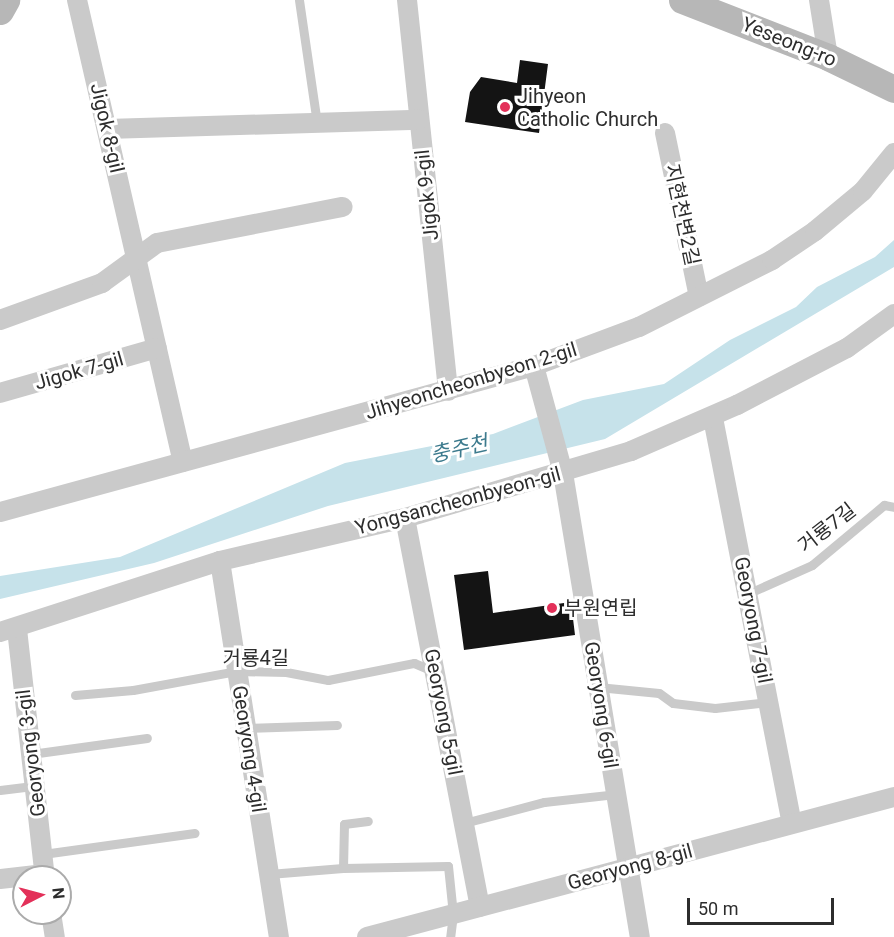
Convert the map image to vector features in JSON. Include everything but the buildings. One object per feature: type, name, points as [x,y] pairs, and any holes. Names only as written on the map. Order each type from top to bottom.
[{"type":"main road","points":[[0,11],[6,0]]},
{"type":"main road","name":"Yeseong-ro","points":[[682,0],[828,57],[894,88]]},
{"type":"street","name":"Jigok 8-gil","points":[[77,0],[183,462]]},
{"type":"street","name":"Jigok 9-gil","points":[[407,0],[448,390]]},
{"type":"street","points":[[819,0],[828,57]]},
{"type":"street","points":[[107,129],[419,120]]},
{"type":"street","name":"지현천변2길","points":[[665,133],[699,297]]},
{"type":"street","name":"Jihyeoncheonbyeon 2-gil","points":[[0,512],[534,366],[639,327],[772,260],[815,231],[863,191],[894,153]]},
{"type":"street","points":[[0,320],[102,283],[157,243],[343,207]]},
{"type":"street","name":"Yongsancheonbyeon-gil","points":[[8,630],[220,561],[405,518],[631,452],[713,418],[847,348],[894,314]]},
{"type":"street","name":"Jigok 7-gil","points":[[0,393],[157,348]]},
{"type":"street","name":"Georyong 6-gil","points":[[534,366],[563,473],[640,937]]},
{"type":"street","name":"Georyong 7-gil","points":[[713,418],[792,824]]},
{"type":"street","name":"Georyong 5-gil","points":[[405,518],[480,907]]},
{"type":"street","name":"Georyong 4-gil","points":[[220,561],[279,937]]},
{"type":"street","name":"Georyong 3-gil","points":[[8,630],[31,754],[44,865]]},
{"type":"street","name":"Georyong 8-gil","points":[[367,937],[894,797]]},
{"type":"lane","points":[[299,0],[317,123]]},
{"type":"lane","name":"거룡7길","points":[[747,594],[812,566],[884,505],[894,507]]},
{"type":"lane","name":"거룡4길","points":[[75,695],[132,690],[237,671],[286,672],[328,680],[414,663],[435,672]]},
{"type":"lane","points":[[598,687],[659,693],[673,703],[715,708],[768,702]]},
{"type":"lane","points":[[246,728],[337,725]]},
{"type":"lane","points":[[31,754],[147,738]]},
{"type":"lane","points":[[0,790],[35,786]]},
{"type":"lane","points":[[464,823],[544,802],[616,794]]},
{"type":"lane","points":[[343,868],[344,824],[368,821]]},
{"type":"lane","points":[[61,865],[195,833]]},
{"type":"lane","points":[[269,874],[343,868],[448,866],[453,914],[450,937]]},
{"type":"water","name":"충주천","points":[[894,240],[894,267],[605,439],[328,506],[154,563],[0,599],[0,576],[120,557],[345,463],[493,434],[583,400],[664,384],[730,340],[796,307],[817,287],[875,257]]},
{"type":"place","name":"Jihyeon Catholic Church","points":[[505,107]]},
{"type":"place","name":"부원연립","points":[[552,608]]}]
